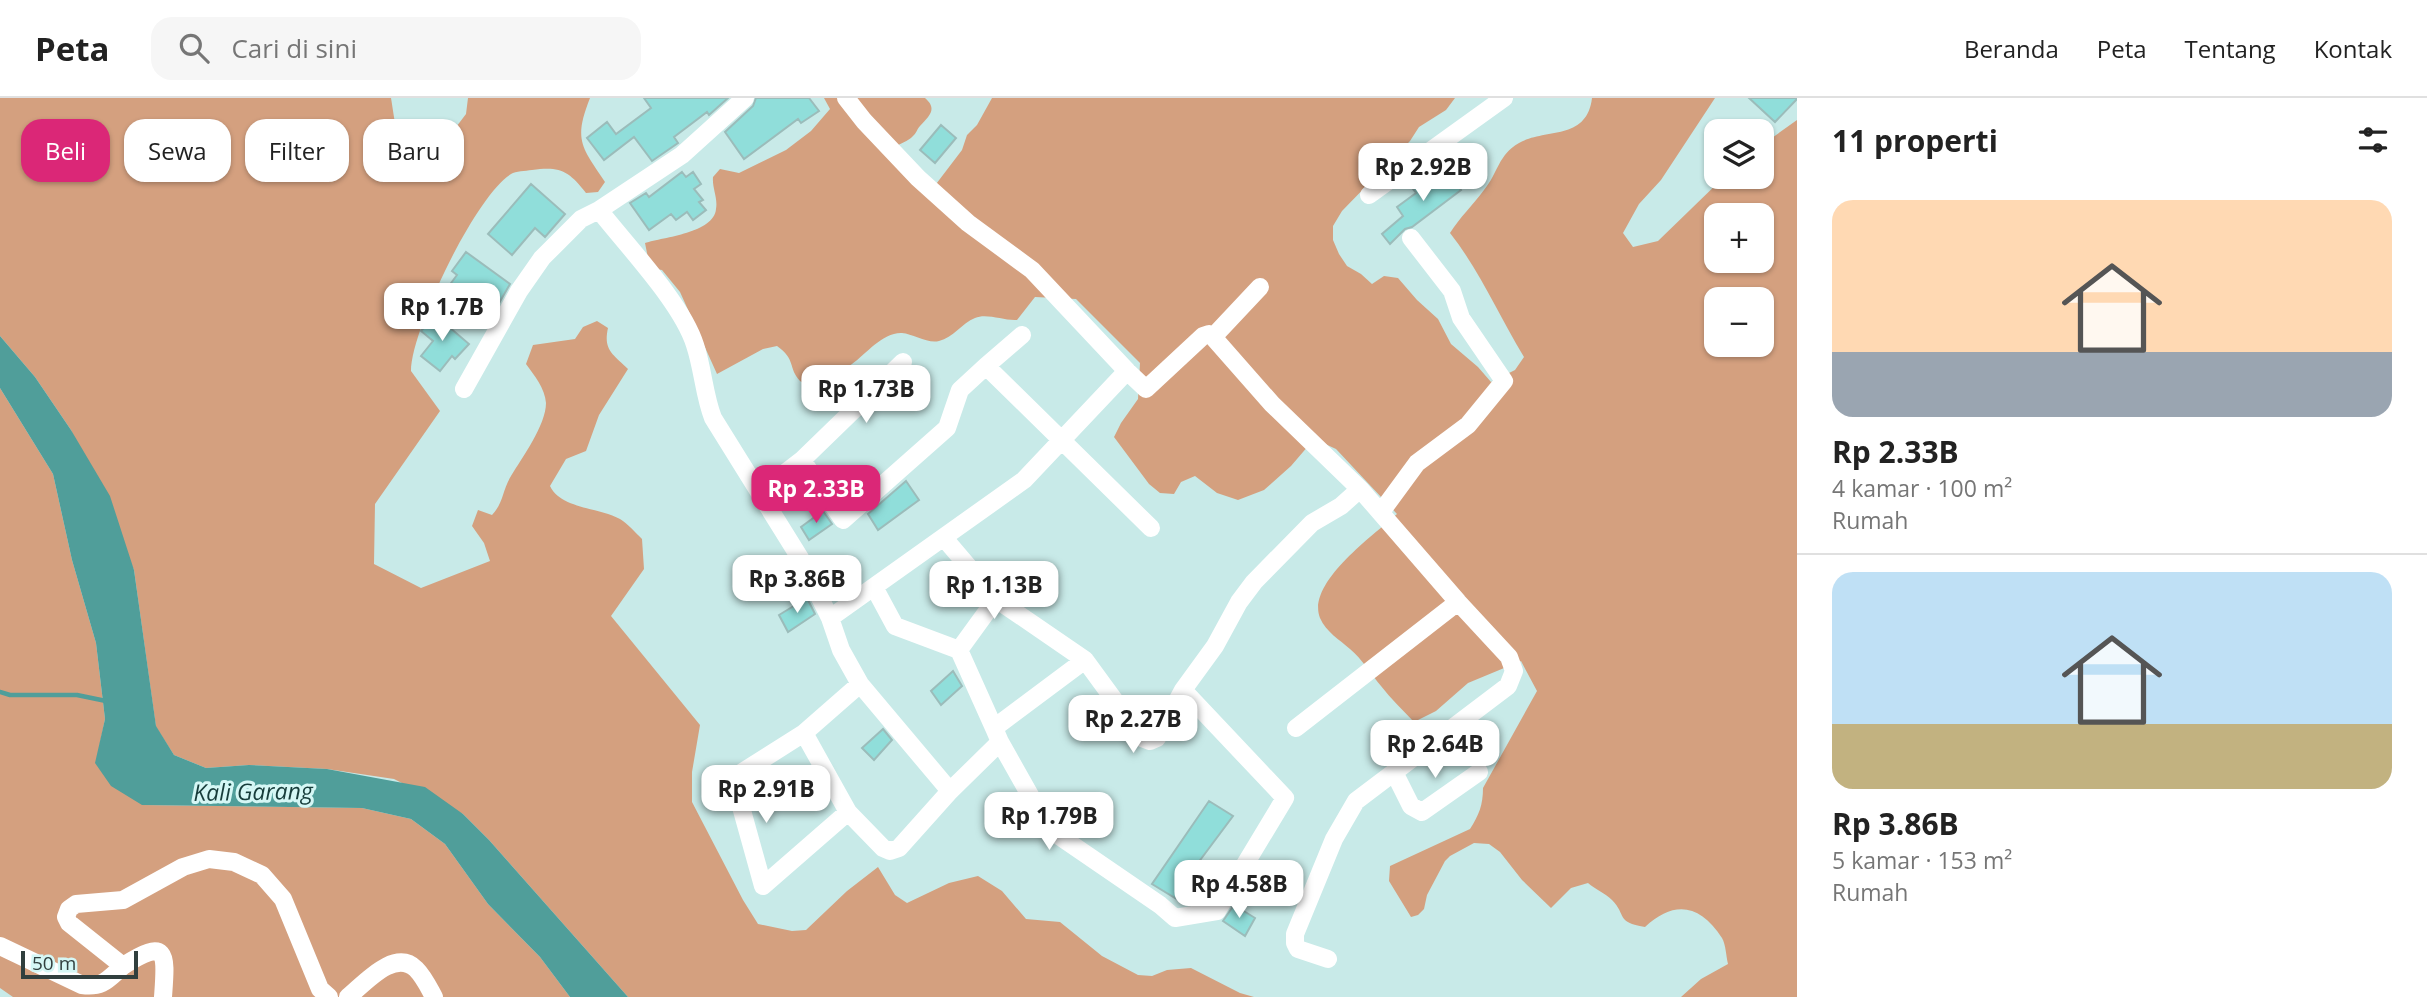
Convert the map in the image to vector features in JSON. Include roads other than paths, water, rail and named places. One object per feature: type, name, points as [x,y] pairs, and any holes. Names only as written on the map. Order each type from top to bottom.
[{"type":"street","points":[[464,388],[519,290],[542,258],[581,219],[682,155],[745,98]]},
{"type":"street","points":[[846,98],[918,178],[968,223],[1032,270],[1146,389],[1203,336],[1209,334],[1213,337],[1272,404],[1360,489],[1509,657],[1514,671],[1508,686],[1356,801],[1335,839],[1295,934],[1298,949],[1328,959]]},
{"type":"street","points":[[1369,195],[1503,98]]},
{"type":"street","points":[[599,210],[680,313],[695,345],[713,418],[800,558],[830,618],[841,650],[860,684],[950,791]]},
{"type":"street","points":[[1381,512],[1417,463],[1468,425],[1504,381],[1461,318],[1452,291],[1412,238]]},
{"type":"street","points":[[1213,337],[1260,288]]},
{"type":"street","points":[[802,460],[843,520],[947,428],[960,390],[1022,335]]},
{"type":"street","points":[[760,492],[802,460],[903,362]]},
{"type":"street","points":[[986,366],[1151,528]]},
{"type":"street","points":[[830,618],[1024,481],[1127,372]]},
{"type":"street","points":[[944,538],[996,599],[1085,660],[1142,738],[1150,741],[1157,738],[1183,690],[1215,646],[1239,603],[1266,567],[1311,523],[1341,506],[1360,489]]},
{"type":"street","points":[[874,587],[895,626],[959,650],[997,735],[1049,829],[1175,918],[1217,911],[1285,798],[1183,690]]},
{"type":"street","points":[[959,650],[996,599]]},
{"type":"street","points":[[1296,728],[1458,602]]},
{"type":"street","points":[[804,733],[848,812],[883,848],[890,851],[899,848],[997,735],[1085,660]]},
{"type":"street","points":[[848,812],[763,886],[733,778],[804,733],[860,684]]},
{"type":"street","points":[[1394,772],[1411,806],[1422,812],[1479,772]]},
{"type":"street","points":[[123,966],[69,923],[66,917],[69,909],[76,904],[123,900],[183,867],[209,859],[234,862],[261,875],[283,899],[320,989],[330,997]]},
{"type":"street","points":[[0,946],[82,985],[94,986],[105,982],[145,951],[153,950],[160,953],[165,962],[163,997]]},
{"type":"street","points":[[348,997],[389,964],[398,961],[408,963],[418,970],[434,997]]},
{"type":"water","name":"Kali Garang","points":[[0,336],[35,377],[71,430],[110,496],[134,570],[156,726],[174,755],[206,768],[249,765],[327,769],[425,787],[463,814],[489,840],[628,997],[570,997],[540,957],[488,904],[445,844],[411,819],[362,808],[142,805],[111,786],[95,763],[105,719],[96,643],[72,560],[53,474],[0,388]]},
{"type":"waterway","points":[[0,692],[10,695],[77,695],[106,701]]}]
